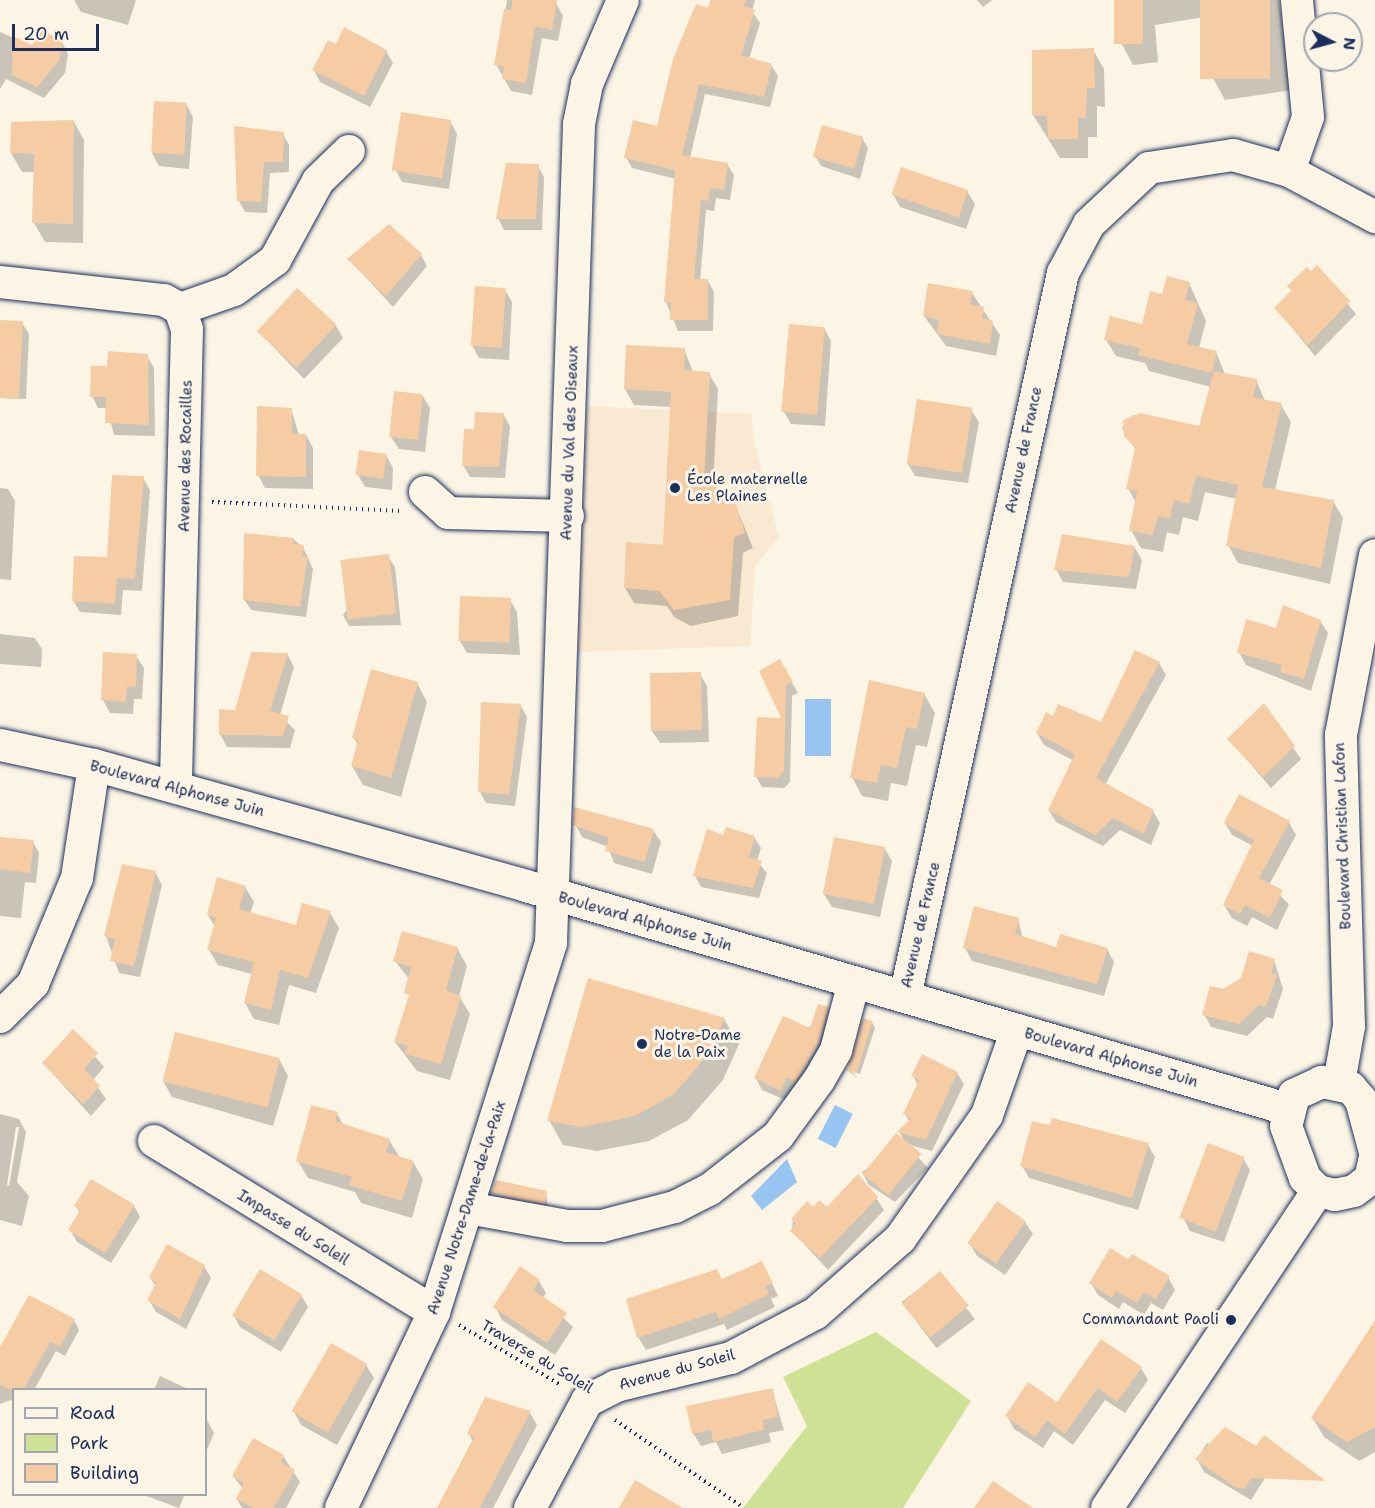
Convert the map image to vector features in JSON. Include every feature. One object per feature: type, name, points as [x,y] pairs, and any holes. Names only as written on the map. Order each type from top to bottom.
[{"type":"street","name":"Avenue du Val des Oiseaux","points":[[552,894],[568,516],[579,124],[587,84],[623,0]]},
{"type":"street","points":[[1289,171],[1308,117],[1297,0]]},
{"type":"street","points":[[0,282],[164,300],[180,309],[234,290],[275,260],[318,181],[350,151]]},
{"type":"street","name":"Avenue de France","points":[[905,997],[1063,273],[1089,224],[1149,168],[1233,155],[1289,171],[1375,217]]},
{"type":"street","name":"Avenue des Rocailles","points":[[176,787],[185,501],[187,339],[180,309]]},
{"type":"street","points":[[425,492],[448,513],[568,516]]},
{"type":"street","name":"Boulevard Christian Lafon","points":[[1339,1083],[1348,1026],[1341,735],[1375,555]]},
{"type":"street","name":"Boulevard Alphonse Juin","points":[[0,745],[94,765],[176,787],[552,894],[1287,1109]]},
{"type":"street","points":[[0,1017],[33,984],[77,878],[94,765]]},
{"type":"street","name":"Avenue Notre-Dame-de-la-Paix","points":[[341,1508],[435,1312],[551,943],[552,894]]},
{"type":"street","points":[[468,1208],[567,1226],[602,1226],[675,1207],[709,1190],[778,1136],[819,1080],[836,1050],[854,982]]},
{"type":"street","name":"Avenue du Soleil","points":[[587,1401],[616,1386],[731,1358],[816,1313],[907,1229],[987,1115],[1017,1030]]},
{"type":"street","points":[[1339,1083],[1361,1100],[1374,1168],[1354,1191],[1335,1195],[1318,1191],[1305,1178],[1286,1126],[1287,1109],[1307,1085],[1339,1083]]},
{"type":"street","name":"Impasse du Soleil","points":[[154,1141],[435,1312]]},
{"type":"street","points":[[1107,1508],[1318,1191]]},
{"type":"street","points":[[530,1508],[587,1401]]},
{"type":"path","points":[[185,501],[448,513]]},
{"type":"path","name":"Traverse du Soleil","points":[[435,1312],[587,1401],[744,1508]]},
{"type":"shaded area","name":"École maternelle Les Plaines","points":[[587,406],[752,414],[753,438],[779,537],[755,566],[750,646],[576,652]]},
{"type":"green space","points":[[876,1332],[971,1401],[903,1508],[743,1508],[807,1426],[783,1377]]},
{"type":"water","points":[[805,699],[831,699],[831,756],[805,756]]},
{"type":"water","points":[[835,1105],[853,1114],[836,1148],[818,1139]]},
{"type":"water","points":[[787,1159],[797,1182],[762,1210],[751,1196]]},
{"type":"building","points":[[513,0],[557,0],[552,30],[535,26],[526,83],[502,79],[504,66],[494,65],[504,9],[511,10]]},
{"type":"building","points":[[710,0],[746,0],[744,6],[755,10],[741,55],[772,64],[764,97],[699,84],[682,155],[728,163],[724,190],[710,188],[708,201],[701,200],[694,279],[708,279],[708,320],[670,320],[671,303],[664,302],[675,170],[624,158],[633,120],[657,126],[673,59],[696,4],[708,8]]},
{"type":"building","points":[[1114,0],[1143,0],[1143,44],[1114,44]]},
{"type":"building","points":[[1200,0],[1270,0],[1270,79],[1200,79]]},
{"type":"building","points":[[344,27],[387,50],[364,96],[312,70],[328,40],[336,44]]},
{"type":"building","points":[[39,29],[63,41],[59,61],[37,87],[12,75],[13,36],[32,45]]},
{"type":"building","points":[[1094,48],[1095,88],[1087,88],[1086,118],[1078,118],[1078,139],[1048,139],[1047,116],[1032,115],[1032,50]]},
{"type":"building","points":[[154,101],[187,103],[184,155],[151,153]]},
{"type":"building","points":[[401,112],[451,120],[442,178],[392,170]]},
{"type":"building","points":[[74,120],[73,224],[32,223],[34,154],[10,153],[11,122]]},
{"type":"building","points":[[822,125],[863,137],[854,169],[813,157]]},
{"type":"building","points":[[234,126],[284,132],[283,162],[264,162],[261,202],[237,201]]},
{"type":"building","points":[[506,163],[539,164],[536,219],[496,219]]},
{"type":"building","points":[[901,167],[968,190],[959,218],[892,194]]},
{"type":"building","points":[[389,224],[422,254],[386,296],[347,259]]},
{"type":"building","points":[[1317,265],[1350,301],[1308,345],[1274,308],[1291,291],[1287,286],[1307,267],[1311,271]]},
{"type":"building","points":[[1167,276],[1190,282],[1185,300],[1198,303],[1187,344],[1217,351],[1212,373],[1138,355],[1140,348],[1104,340],[1110,316],[1142,324],[1150,291],[1162,294]]},
{"type":"building","points":[[928,283],[973,291],[970,304],[984,307],[982,318],[993,321],[990,344],[937,334],[939,320],[923,316]]},
{"type":"building","points":[[475,286],[506,288],[502,348],[471,346]]},
{"type":"building","points":[[297,288],[336,325],[296,368],[257,331]]},
{"type":"building","points":[[0,320],[23,321],[19,399],[0,398]]},
{"type":"building","points":[[789,324],[825,327],[817,415],[781,412]]},
{"type":"building","points":[[626,345],[685,348],[684,370],[710,372],[704,479],[734,498],[745,533],[734,537],[730,600],[674,610],[659,591],[624,588],[626,542],[663,545],[671,392],[624,389]]},
{"type":"building","points":[[108,351],[148,354],[149,425],[105,423],[106,397],[90,397],[91,366],[107,366]]},
{"type":"building","points":[[1214,371],[1257,379],[1253,397],[1282,403],[1262,487],[1334,500],[1321,568],[1226,546],[1238,485],[1196,476],[1189,504],[1174,500],[1170,518],[1158,516],[1153,535],[1129,531],[1137,491],[1126,489],[1135,448],[1124,436],[1123,420],[1140,413],[1199,426]]},
{"type":"building","points":[[394,391],[423,394],[418,440],[389,437]]},
{"type":"building","points":[[917,399],[972,408],[962,473],[907,464]]},
{"type":"building","points":[[257,406],[292,408],[292,434],[306,434],[306,477],[256,476]]},
{"type":"building","points":[[475,412],[504,413],[499,467],[462,466],[464,429],[474,429]]},
{"type":"building","points":[[359,450],[387,454],[383,479],[356,475]]},
{"type":"building","points":[[112,475],[144,476],[135,579],[117,578],[115,604],[72,601],[74,556],[107,557]]},
{"type":"building","points":[[244,533],[294,538],[293,544],[304,545],[302,557],[308,556],[300,607],[243,600]]},
{"type":"building","points":[[1062,534],[1135,546],[1129,577],[1054,570]]},
{"type":"building","points":[[389,554],[396,614],[348,620],[340,560]]},
{"type":"building","points":[[460,596],[511,598],[509,643],[458,641]]},
{"type":"building","points":[[1283,605],[1321,620],[1304,679],[1280,672],[1282,665],[1237,653],[1246,619],[1276,628]]},
{"type":"building","points":[[1135,650],[1160,662],[1096,778],[1154,810],[1144,834],[1113,818],[1095,835],[1048,810],[1075,754],[1036,733],[1046,712],[1053,716],[1058,704],[1101,722]]},
{"type":"building","points":[[103,652],[137,654],[136,687],[127,686],[126,702],[101,700]]},
{"type":"building","points":[[251,652],[288,653],[270,711],[289,716],[283,736],[219,735],[219,709],[235,710]]},
{"type":"building","points":[[780,659],[793,682],[786,686],[784,771],[778,778],[754,777],[757,717],[781,718],[759,671]]},
{"type":"building","points":[[371,669],[418,682],[391,778],[351,766],[358,740],[352,738]]},
{"type":"building","points":[[701,672],[702,730],[651,731],[650,673]]},
{"type":"building","points":[[869,680],[925,693],[917,729],[906,727],[897,768],[881,765],[877,783],[850,778]]},
{"type":"building","points":[[481,702],[521,704],[509,795],[478,792]]},
{"type":"building","points":[[1264,703],[1295,746],[1263,777],[1227,739]]},
{"type":"building","points":[[1239,794],[1290,821],[1259,878],[1283,890],[1270,918],[1245,905],[1240,914],[1223,905],[1254,840],[1224,823]]},
{"type":"building","points":[[574,807],[654,829],[645,862],[605,851],[609,838],[573,825]]},
{"type":"building","points":[[726,827],[755,836],[749,857],[762,861],[753,888],[693,876],[707,829],[723,835]]},
{"type":"building","points":[[0,837],[34,840],[30,873],[0,869]]},
{"type":"building","points":[[834,837],[885,847],[874,904],[823,894]]},
{"type":"building","points":[[122,864],[156,871],[134,966],[110,961],[115,939],[104,936]]},
{"type":"building","points":[[217,877],[246,886],[239,909],[296,925],[302,903],[331,911],[308,978],[280,970],[271,1010],[244,1003],[254,962],[207,950],[216,918],[207,915]]},
{"type":"building","points":[[974,906],[1019,918],[1015,934],[1056,947],[1060,934],[1108,948],[1097,984],[963,948]]},
{"type":"building","points":[[402,931],[458,947],[446,990],[461,996],[441,1064],[405,1054],[408,1046],[394,1042],[409,995],[404,993],[411,967],[393,961]]},
{"type":"building","points":[[1249,951],[1275,959],[1271,974],[1277,975],[1266,1007],[1259,1005],[1239,1024],[1202,1015],[1210,986],[1223,989],[1241,978]]},
{"type":"building","name":"Notre-Dame de la Paix","points":[[588,978],[725,1018],[709,1054],[673,1095],[635,1116],[582,1127],[547,1121]]},
{"type":"building","points":[[818,1004],[829,1007],[819,1043],[795,1082],[787,1077],[781,1091],[754,1078],[783,1016],[810,1028]]},
{"type":"building","points":[[863,1018],[873,1021],[856,1074],[847,1071]]},
{"type":"building","points":[[73,1029],[98,1053],[84,1069],[100,1086],[83,1104],[42,1063]]},
{"type":"building","points":[[175,1032],[280,1058],[267,1108],[163,1081]]},
{"type":"building","points":[[922,1054],[958,1072],[926,1140],[897,1132],[911,1118],[903,1114],[919,1080],[911,1076]]},
{"type":"building","points":[[311,1105],[338,1112],[335,1121],[390,1139],[386,1152],[414,1161],[402,1201],[349,1185],[352,1177],[296,1161]]},
{"type":"building","points":[[1052,1118],[1149,1143],[1132,1198],[1020,1166],[1032,1121],[1050,1125]]},
{"type":"building","points":[[896,1133],[922,1154],[888,1195],[863,1174]]},
{"type":"building","points":[[1208,1143],[1244,1157],[1216,1232],[1179,1218]]},
{"type":"building","points":[[858,1174],[878,1197],[820,1258],[790,1231],[796,1223],[791,1219],[807,1201],[813,1207],[819,1200],[827,1207]]},
{"type":"building","points":[[91,1179],[135,1205],[105,1253],[68,1230],[80,1210],[74,1206]]},
{"type":"building","points":[[496,1180],[547,1191],[545,1204],[491,1194]]},
{"type":"building","points":[[997,1201],[1026,1221],[996,1264],[967,1244]]},
{"type":"building","points":[[167,1244],[205,1265],[180,1319],[147,1300],[156,1283],[149,1277]]},
{"type":"building","points":[[1110,1248],[1128,1259],[1132,1254],[1170,1276],[1156,1299],[1144,1292],[1137,1303],[1116,1291],[1112,1298],[1089,1283]]},
{"type":"building","points":[[762,1261],[773,1283],[765,1286],[769,1294],[719,1319],[716,1312],[637,1338],[626,1299],[717,1269],[722,1279]]},
{"type":"building","points":[[520,1266],[540,1280],[533,1290],[567,1313],[547,1343],[493,1307]]},
{"type":"building","points":[[260,1269],[302,1294],[274,1341],[232,1315]]},
{"type":"building","points":[[940,1271],[969,1305],[931,1338],[902,1303]]},
{"type":"building","points":[[29,1295],[75,1319],[60,1347],[50,1342],[25,1388],[9,1389],[0,1385],[0,1347]]},
{"type":"building","points":[[1375,1320],[1375,1427],[1347,1442],[1311,1418]]},
{"type":"building","points":[[1101,1339],[1142,1367],[1117,1402],[1098,1388],[1065,1434],[1047,1420],[1035,1437],[1005,1416],[1028,1382],[1057,1402]]},
{"type":"building","points":[[331,1343],[367,1364],[328,1432],[291,1411]]},
{"type":"building","points":[[773,1388],[778,1417],[763,1420],[764,1430],[713,1442],[711,1430],[692,1434],[686,1406]]},
{"type":"building","points":[[485,1397],[531,1411],[480,1508],[437,1508],[474,1437],[467,1434]]},
{"type":"building","points":[[1225,1427],[1256,1446],[1264,1435],[1326,1481],[1251,1478],[1244,1489],[1235,1487],[1195,1459]]},
{"type":"building","points":[[253,1438],[284,1455],[281,1462],[295,1470],[274,1508],[254,1508],[236,1499],[244,1483],[232,1476]]},
{"type":"building","points":[[635,1480],[683,1508],[619,1508]]},
{"type":"building","points":[[993,1481],[1033,1508],[974,1508]]},
{"type":"place","name":"École maternelle Les Plaines","points":[[675,488]]},
{"type":"place","name":"Notre-Dame de la Paix","points":[[642,1044]]},
{"type":"place","name":"Commandant Paoli","points":[[1231,1320]]}]
